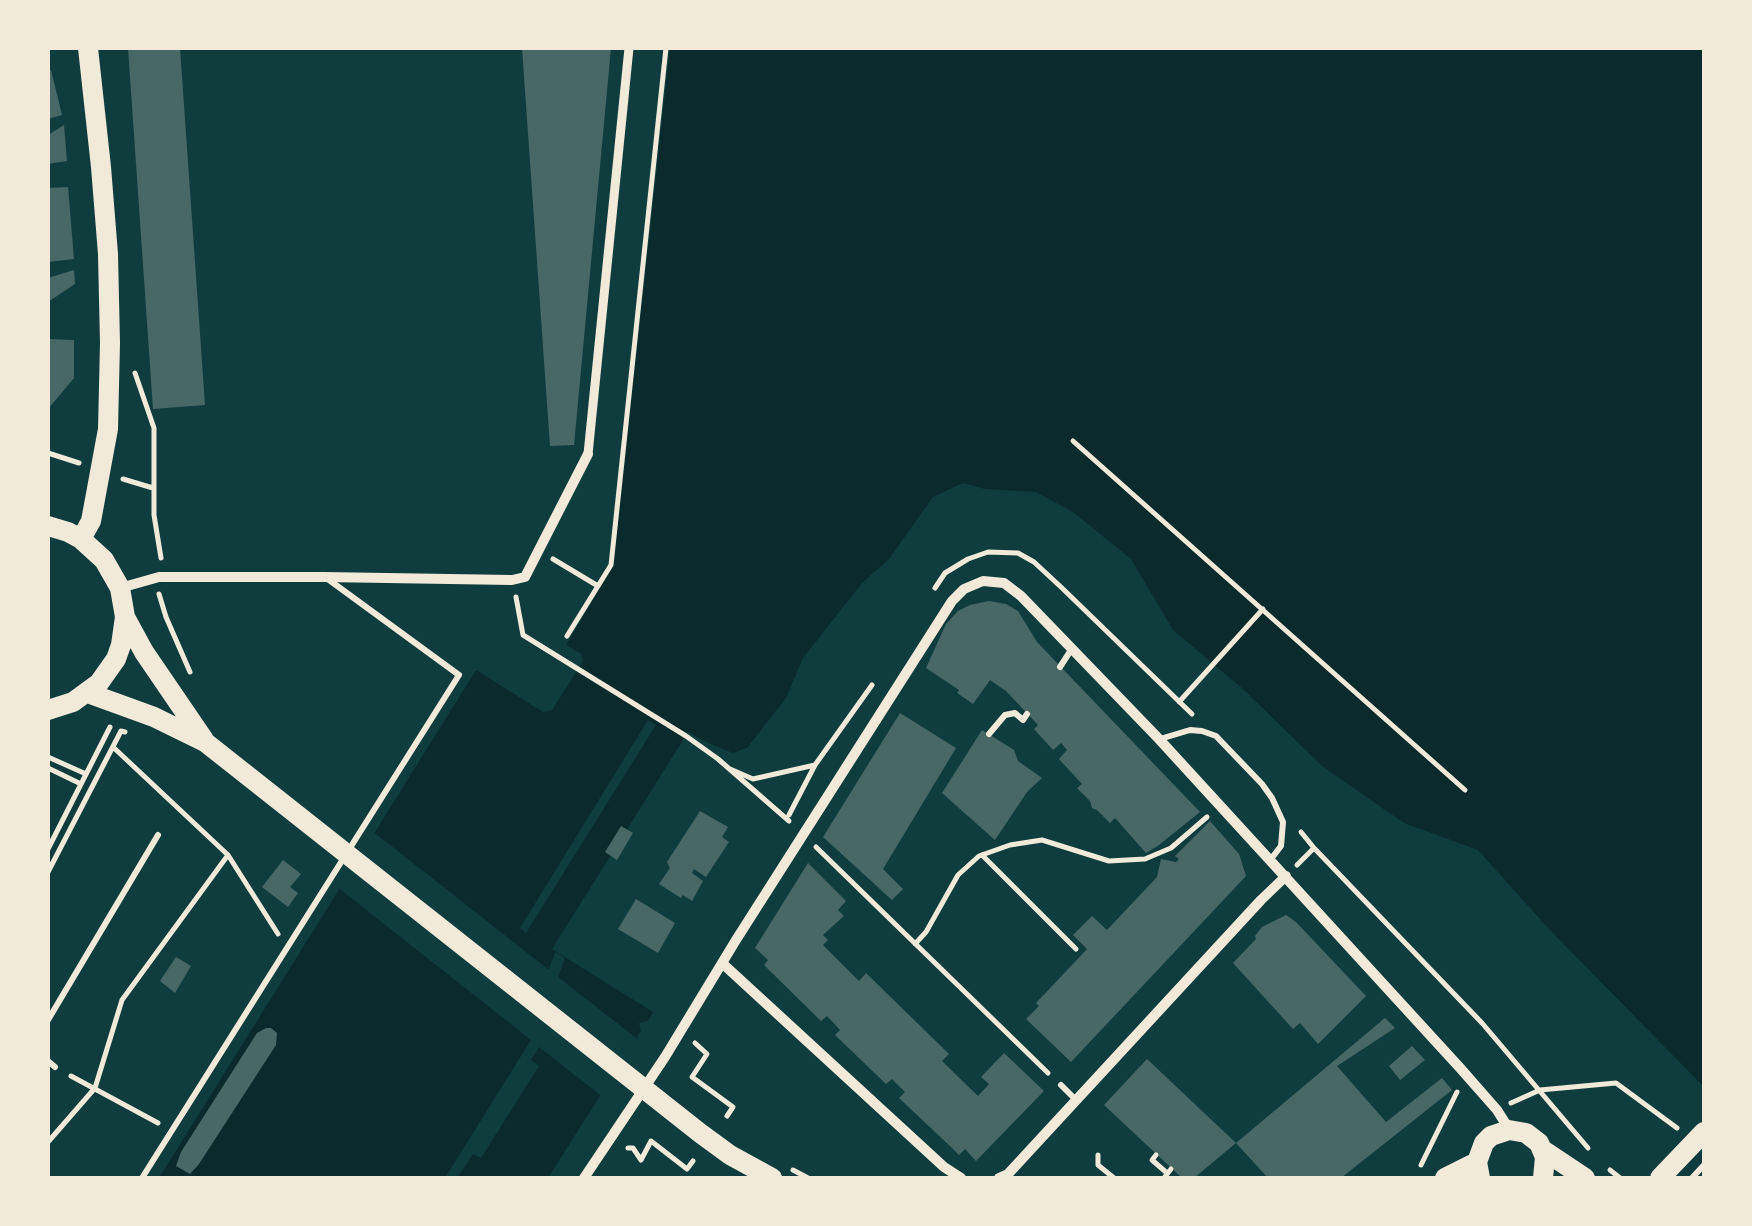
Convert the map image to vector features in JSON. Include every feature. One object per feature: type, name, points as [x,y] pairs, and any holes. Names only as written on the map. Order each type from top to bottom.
[{"type":"main road","points":[[81,538],[91,521],[108,417],[108,254],[88,48]]},
{"type":"main road","points":[[48,526],[81,538],[104,560],[120,588],[125,616],[116,659],[99,684],[73,702],[48,710]]},
{"type":"main road","points":[[125,616],[144,652],[205,742]]},
{"type":"main road","points":[[88,693],[154,717],[205,742],[730,1156],[752,1178]]},
{"type":"main road","points":[[1445,1178],[1479,1170],[1479,1152],[1491,1136],[1518,1130],[1533,1137],[1543,1150],[1585,1178]]},
{"type":"main road","points":[[1660,1178],[1704,1132]]},
{"type":"main road","points":[[1543,1150],[1543,1178]]},
{"type":"main road","points":[[730,1156],[772,1178]]},
{"type":"street","points":[[120,588],[159,577],[525,577],[588,454],[629,48]]},
{"type":"street","points":[[584,1178],[665,1057],[952,602],[964,589],[983,580],[1004,583],[1021,596],[1159,739],[1461,1068],[1510,1130]]},
{"type":"street","points":[[999,1178],[1008,1174],[1286,876]]},
{"type":"street","points":[[722,963],[961,1178]]},
{"type":"lane","points":[[142,1178],[458,675],[324,576]]},
{"type":"lane","points":[[1060,667],[1072,649]]},
{"type":"lane","points":[[989,734],[1005,715],[1015,713],[1023,720],[1027,714]]},
{"type":"lane","points":[[1159,739],[1190,730],[1216,736],[1262,784],[1282,822],[1282,839],[1271,859]]},
{"type":"lane","points":[[48,1020],[158,835]]},
{"type":"lane","points":[[48,1061],[56,1067]]},
{"type":"lane","points":[[1061,1085],[1076,1100]]},
{"type":"lane","points":[[1692,1178],[1704,1166]]},
{"type":"path","points":[[567,636],[610,566],[666,48]]},
{"type":"path","points":[[1073,441],[1464,790]]},
{"type":"path","points":[[48,453],[74,461]]},
{"type":"path","points":[[101,471],[153,488],[161,559],[158,593],[189,670]]},
{"type":"path","points":[[540,551],[598,586]]},
{"type":"path","points":[[935,588],[946,573],[968,558],[988,552],[1018,554],[1034,562],[1216,736]]},
{"type":"path","points":[[512,580],[523,635],[686,736],[795,826]]},
{"type":"path","points":[[1179,702],[1263,609]]},
{"type":"path","points":[[787,819],[816,765],[876,680]]},
{"type":"path","points":[[48,849],[122,705]]},
{"type":"path","points":[[48,872],[121,731],[133,732]]},
{"type":"path","points":[[113,747],[228,855],[288,949]]},
{"type":"path","points":[[48,757],[86,774]]},
{"type":"path","points":[[730,769],[753,779],[816,765]]},
{"type":"path","points":[[48,768],[91,788]]},
{"type":"path","points":[[915,944],[958,875],[982,855],[1042,840],[1109,861],[1145,859],[1171,848],[1210,814]]},
{"type":"path","points":[[810,842],[1061,1085]]},
{"type":"path","points":[[1314,848],[1456,995],[1560,1114]]},
{"type":"path","points":[[48,1142],[95,1088],[122,1000],[228,855]]},
{"type":"path","points":[[982,855],[1076,949]]},
{"type":"path","points":[[695,1043],[707,1054],[692,1076],[732,1107],[726,1116]]},
{"type":"path","points":[[56,1067],[172,1130]]},
{"type":"path","points":[[1505,1104],[1540,1090],[1616,1083],[1678,1128]]},
{"type":"path","points":[[1421,1165],[1458,1090]]},
{"type":"path","points":[[628,1148],[634,1148],[641,1160],[651,1142],[687,1169],[693,1160]]},
{"type":"path","points":[[1098,1154],[1098,1165],[1114,1178]]},
{"type":"path","points":[[1156,1155],[1152,1160],[1167,1174]]},
{"type":"water","points":[[670,48],[1704,48],[1704,1087],[1548,928],[1478,850],[1404,823],[1322,766],[1243,689],[1173,630],[1131,559],[1073,512],[1036,492],[985,489],[963,483],[933,497],[889,559],[862,583],[803,658],[786,698],[747,748],[733,753],[688,732],[552,949],[653,1012],[648,1021],[639,1023],[641,1031],[548,1178],[159,1178],[476,670],[543,712],[552,710],[583,661],[581,654],[566,645],[613,566]],"holes":[[[648,720],[656,725],[526,933],[520,928]]]},
{"type":"pier","points":[[371,830],[549,970],[555,952],[565,958],[558,977],[640,1041],[604,1098],[539,1047],[531,1060],[539,1066],[481,1158],[473,1154],[457,1178],[445,1178],[531,1040],[336,886]]},
{"type":"building","points":[[128,48],[180,48],[205,405],[153,409]]},
{"type":"building","points":[[522,48],[611,48],[574,445],[550,446]]},
{"type":"building","points":[[51,70],[62,115],[48,119],[48,72]]},
{"type":"building","points":[[64,125],[67,161],[48,164],[48,135]]},
{"type":"building","points":[[68,187],[74,259],[48,262],[48,188]]},
{"type":"building","points":[[74,270],[75,284],[48,302],[48,278]]},
{"type":"building","points":[[48,339],[74,340],[74,378],[48,409]]},
{"type":"building","points":[[989,601],[1018,611],[1037,642],[1200,812],[1146,853],[1115,818],[1110,823],[1092,808],[1077,788],[1082,784],[1059,759],[1067,750],[1061,743],[1053,750],[1034,729],[1038,725],[1006,691],[990,680],[973,704],[926,668],[946,624],[958,611]]},
{"type":"building","points":[[900,713],[956,748],[883,869],[903,889],[892,900],[823,837]]},
{"type":"building","points":[[982,730],[1014,750],[1018,761],[1042,778],[1027,792],[995,840],[942,793]]},
{"type":"building","points":[[700,811],[728,827],[722,837],[729,842],[706,877],[694,869],[692,873],[703,881],[692,901],[659,884],[670,868],[667,862]]},
{"type":"building","points":[[1210,821],[1239,854],[1246,876],[1071,1062],[1026,1019],[1087,949],[1073,935],[1092,916],[1107,930],[1157,877],[1161,859],[1176,862],[1179,859],[1175,856]]},
{"type":"building","points":[[621,826],[633,833],[617,860],[605,852]]},
{"type":"building","points":[[283,860],[301,874],[290,887],[298,893],[288,907],[262,887]]},
{"type":"building","points":[[808,863],[846,901],[838,910],[844,916],[823,935],[828,940],[823,945],[859,981],[866,973],[949,1054],[942,1061],[978,1096],[989,1084],[981,1077],[1004,1053],[1044,1091],[976,1161],[965,1149],[959,1155],[899,1098],[905,1092],[892,1079],[886,1084],[835,1035],[840,1030],[827,1016],[821,1021],[764,965],[768,960],[755,948]]},
{"type":"building","points":[[636,899],[675,923],[658,953],[618,929]]},
{"type":"building","points":[[1286,915],[1366,996],[1318,1044],[1300,1023],[1293,1029],[1233,963],[1262,927]]},
{"type":"building","points":[[176,957],[191,966],[175,993],[160,981]]},
{"type":"building","points":[[1385,1018],[1395,1028],[1337,1066],[1386,1122],[1442,1078],[1452,1090],[1341,1178],[1268,1178],[1236,1143]]},
{"type":"building","points":[[266,1028],[277,1033],[276,1045],[199,1164],[190,1174],[176,1166],[181,1152],[257,1033]]},
{"type":"building","points":[[1412,1046],[1425,1060],[1400,1080],[1389,1066]]},
{"type":"building","points":[[1147,1059],[1236,1143],[1194,1178],[1182,1178],[1104,1105]]}]
